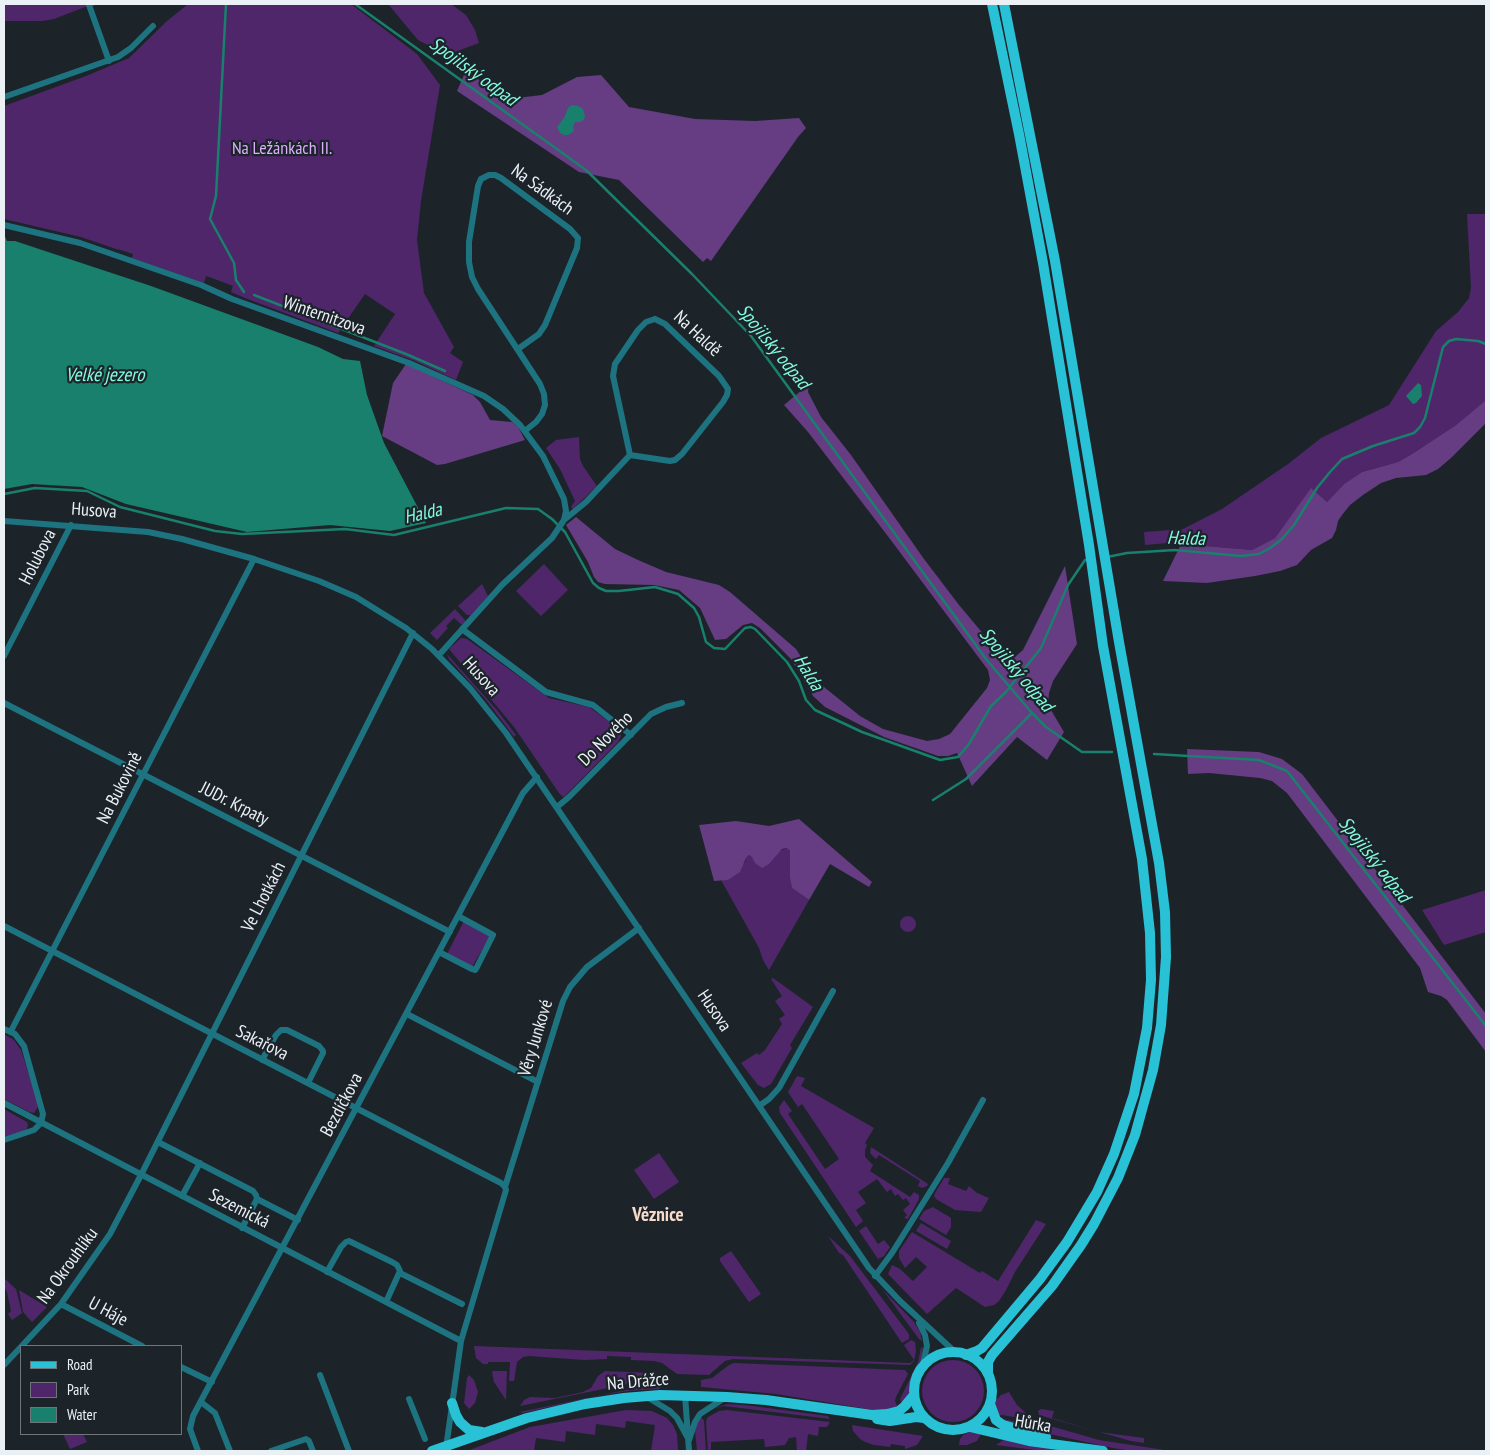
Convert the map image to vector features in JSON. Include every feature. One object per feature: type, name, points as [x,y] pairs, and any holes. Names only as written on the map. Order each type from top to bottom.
[{"type":"main road","points":[[922,1368],[937,1356],[955,1352],[966,1354],[977,1352],[982,1348],[1040,1279],[1067,1242],[1086,1211],[1106,1173],[1122,1134],[1134,1094],[1144,1050],[1151,980],[1149,910],[1142,858],[1104,646],[1041,254],[992,4]]},
{"type":"main road","points":[[914,1395],[917,1407],[924,1418],[934,1426],[946,1430],[960,1430],[970,1427],[984,1416],[990,1404],[992,1389],[987,1365],[992,1355],[1052,1286],[1090,1231],[1107,1201],[1135,1136],[1148,1092],[1158,1047],[1166,972],[1166,927],[1163,890],[1053,252],[1004,4]]},
{"type":"main road","points":[[966,1354],[981,1364],[988,1373]]},
{"type":"main road","name":"Husova","points":[[914,1395],[915,1381],[922,1368]]},
{"type":"main road","name":"Na Drážce","points":[[432,1451],[446,1448],[490,1430],[527,1418],[585,1404],[646,1396],[685,1395],[766,1400],[872,1415],[895,1413],[905,1406],[914,1395]]},
{"type":"main road","points":[[452,1403],[456,1415],[469,1430],[478,1432],[490,1430]]},
{"type":"main road","name":"Hůrka","points":[[990,1404],[996,1420],[1003,1426],[1090,1449]]},
{"type":"main road","name":"Na Drážce","points":[[854,1413],[890,1421],[916,1417],[924,1418]]},
{"type":"main road","name":"Hůrka","points":[[970,1427],[1030,1441],[1103,1451]]},
{"type":"street","points":[[89,5],[109,61]]},
{"type":"street","points":[[4,98],[50,80],[109,61],[131,48],[153,26]]},
{"type":"street","name":"Na Sádkách","points":[[518,349],[534,338],[545,325],[577,248],[578,238],[570,229],[500,178],[495,175],[489,175],[481,179],[478,186],[469,242],[469,262],[472,277],[478,289],[542,389],[545,399],[542,414],[526,430]]},
{"type":"street","name":"Winternitzova","points":[[4,225],[80,243],[201,285],[238,302],[401,360],[494,402],[526,430],[547,463],[561,490],[566,511],[564,520]]},
{"type":"street","name":"Na Haldě","points":[[658,319],[722,379],[728,389],[727,396],[675,460],[668,462],[630,455],[613,370],[640,327],[650,320],[658,319]]},
{"type":"street","points":[[439,655],[502,585],[555,534],[564,520],[586,502],[630,455]]},
{"type":"street","name":"Husova","points":[[4,521],[156,533],[254,559],[341,590],[376,608],[413,633],[439,655],[485,705],[537,777],[825,1205],[876,1276],[918,1322],[925,1335],[927,1350],[922,1368]]},
{"type":"street","name":"Holubova","points":[[4,656],[71,525]]},
{"type":"street","name":"Na Bukovině","points":[[12,1031],[254,559]]},
{"type":"street","name":"Husova","points":[[462,629],[546,692],[554,696],[590,703],[631,734]]},
{"type":"street","name":"Ve Lhotkách","points":[[141,1175],[413,633]]},
{"type":"street","name":"JUDr. Krpaty","points":[[4,703],[450,932]]},
{"type":"street","name":"Do Nového","points":[[557,807],[655,711],[682,703]]},
{"type":"street","name":"Bezdíčkova","points":[[198,1451],[190,1425],[201,1402],[523,793],[537,777]]},
{"type":"street","points":[[439,952],[472,969],[475,970],[477,967],[493,935],[458,916]]},
{"type":"street","name":"Sakařova","points":[[4,926],[501,1182],[505,1187]]},
{"type":"street","name":"Věry Junkové","points":[[446,1448],[461,1341],[505,1193],[505,1187],[563,1001],[570,987],[587,967],[639,928]]},
{"type":"street","points":[[759,1106],[779,1088],[833,991]]},
{"type":"street","points":[[407,1014],[538,1082]]},
{"type":"street","points":[[4,1029],[12,1031],[24,1046],[43,1114],[41,1123],[37,1127],[28,1133],[4,1140]]},
{"type":"street","points":[[262,1060],[276,1034],[281,1030],[286,1030],[319,1046],[323,1054],[308,1084]]},
{"type":"street","points":[[876,1276],[932,1188],[983,1100]]},
{"type":"street","name":"Sezemická","points":[[4,1103],[461,1341]]},
{"type":"street","points":[[158,1142],[256,1194],[257,1199],[242,1228]]},
{"type":"street","points":[[182,1196],[200,1163]]},
{"type":"street","name":"Na Okrouhlíku","points":[[23,1345],[61,1304],[110,1234],[141,1175]]},
{"type":"street","points":[[257,1199],[298,1220]]},
{"type":"street","points":[[328,1272],[341,1247],[350,1241],[395,1264],[399,1267],[400,1273],[386,1302]]},
{"type":"street","points":[[400,1273],[462,1304]]},
{"type":"street","name":"Husova","points":[[900,1301],[955,1352]]},
{"type":"street","name":"U Háje","points":[[61,1304],[140,1345]]},
{"type":"street","name":"Na Okrouhlíku","points":[[4,1365],[20,1348]]},
{"type":"street","points":[[182,1367],[212,1382]]},
{"type":"street","points":[[320,1375],[349,1451]]},
{"type":"street","points":[[685,1395],[689,1451]]},
{"type":"street","points":[[646,1396],[670,1411],[677,1418],[689,1440]]},
{"type":"street","points":[[689,1440],[700,1414],[727,1397]]},
{"type":"street","points":[[409,1399],[425,1439]]},
{"type":"street","points":[[201,1402],[215,1413],[230,1451]]},
{"type":"street","points":[[271,1451],[305,1439],[309,1441],[313,1451]]},
{"type":"green space","points":[[4,4],[94,4],[95,6],[85,7],[54,19],[43,21],[4,21]]},
{"type":"green space","name":"Na Ležánkách II.","points":[[188,4],[351,4],[417,54],[440,85],[421,201],[417,240],[424,293],[454,347],[450,353],[463,362],[456,380],[415,361],[374,346],[395,314],[365,294],[338,333],[231,292],[233,286],[212,278],[206,276],[204,283],[132,258],[133,254],[81,237],[4,219],[4,106],[129,58],[167,21]]},
{"type":"green space","points":[[388,4],[451,4],[466,15],[475,30],[479,43],[447,55],[418,40]]},
{"type":"green space","points":[[1467,214],[1486,214],[1486,400],[1456,425],[1412,454],[1398,462],[1362,472],[1344,484],[1327,502],[1311,489],[1275,538],[1252,550],[1168,543],[1145,545],[1144,532],[1183,529],[1222,509],[1288,464],[1321,438],[1389,405],[1436,331],[1458,312],[1469,298],[1471,288]]},
{"type":"green space","points":[[579,437],[580,459],[597,486],[573,509],[571,507],[575,501],[560,469],[546,448],[556,440]]},
{"type":"green space","points":[[544,564],[568,590],[541,616],[516,591]]},
{"type":"green space","points":[[482,584],[488,596],[471,615],[467,615],[458,606]]},
{"type":"green space","points":[[455,609],[465,622],[462,625],[454,618],[437,640],[430,633]]},
{"type":"green space","points":[[461,638],[467,639],[549,698],[589,707],[621,730],[618,742],[565,796],[563,797],[559,793],[514,727],[449,649]]},
{"type":"green space","points":[[447,654],[497,710],[516,735],[514,737],[486,700],[449,659]]},
{"type":"green space","points":[[787,848],[790,851],[792,888],[809,900],[769,970],[759,948],[721,880],[728,880],[750,855],[774,859],[777,852]]},
{"type":"green space","points":[[1486,890],[1486,932],[1444,945],[1422,910]]},
{"type":"green space","points":[[908,916],[914,918],[916,924],[914,930],[908,932],[902,930],[900,924],[902,918]]},
{"type":"green space","points":[[464,921],[489,934],[489,938],[472,967],[447,954]]},
{"type":"green space","points":[[773,978],[813,1007],[790,1045],[792,1048],[771,1084],[764,1088],[758,1085],[741,1063],[757,1053],[759,1055],[765,1050],[782,1024],[779,1019],[785,1015],[775,1001],[782,996],[771,979]]},
{"type":"green space","points":[[4,1034],[14,1040],[21,1050],[39,1105],[34,1113],[4,1099]]},
{"type":"green space","points":[[797,1076],[805,1078],[801,1086],[874,1128],[865,1143],[867,1145],[865,1157],[873,1165],[870,1171],[910,1197],[914,1192],[919,1195],[919,1199],[908,1219],[904,1218],[907,1215],[903,1210],[910,1204],[906,1198],[903,1200],[898,1194],[895,1196],[891,1189],[887,1192],[877,1179],[858,1192],[866,1203],[856,1210],[863,1221],[856,1227],[780,1113],[779,1107],[784,1100],[792,1111],[788,1114],[825,1169],[839,1159],[802,1104],[798,1107],[788,1092]]},
{"type":"green space","points":[[4,1109],[27,1122],[26,1131],[4,1137]]},
{"type":"green space","points":[[871,1147],[928,1184],[927,1186],[922,1188],[918,1186],[920,1181],[879,1155],[876,1159],[870,1153]]},
{"type":"green space","points":[[659,1153],[679,1182],[654,1199],[634,1170]]},
{"type":"green space","points":[[944,1178],[950,1178],[948,1184],[966,1191],[969,1186],[977,1193],[989,1198],[981,1212],[955,1210],[936,1199],[935,1193]]},
{"type":"green space","points":[[933,1207],[951,1218],[951,1227],[946,1235],[919,1219],[924,1211]]},
{"type":"green space","points":[[1036,1220],[1046,1224],[999,1301],[994,1305],[985,1307],[956,1288],[927,1314],[888,1274],[892,1265],[900,1269],[913,1281],[927,1267],[916,1257],[905,1268],[899,1258],[899,1251],[912,1232],[980,1273],[982,1271],[998,1281]]},
{"type":"green space","points":[[921,1223],[951,1241],[947,1249],[916,1231]]},
{"type":"green space","points":[[866,1226],[878,1244],[884,1240],[890,1247],[884,1256],[878,1259],[859,1231]]},
{"type":"green space","points":[[828,1236],[850,1256],[909,1334],[909,1339],[902,1343],[843,1255],[839,1253]]},
{"type":"green space","points":[[731,1251],[761,1294],[749,1302],[720,1261],[720,1258]]},
{"type":"green space","points":[[4,1278],[16,1289],[22,1313],[12,1320],[8,1314],[11,1311],[4,1287]]},
{"type":"green space","points":[[882,1289],[914,1322],[920,1332],[922,1341],[919,1339]]},
{"type":"green space","points":[[19,1290],[47,1307],[32,1322],[23,1312]]},
{"type":"green space","points":[[911,1340],[915,1342],[916,1351],[914,1361],[910,1365],[733,1359],[725,1361],[709,1375],[677,1374],[662,1363],[631,1360],[631,1357],[607,1356],[607,1359],[584,1360],[529,1356],[523,1357],[517,1362],[514,1381],[509,1381],[510,1362],[488,1362],[488,1364],[483,1364],[476,1358],[474,1346],[910,1363],[914,1360],[904,1345]]},
{"type":"green space","points":[[923,1347],[921,1360],[911,1382],[908,1397],[902,1405],[900,1399]]},
{"type":"green space","points":[[947,1360],[959,1360],[975,1369],[982,1379],[984,1391],[982,1403],[975,1413],[959,1422],[947,1422],[936,1417],[927,1408],[922,1397],[922,1385],[927,1374],[936,1365]]},
{"type":"green space","points":[[734,1363],[905,1370],[908,1374],[896,1397],[895,1401],[898,1408],[885,1412],[776,1394],[701,1387],[701,1380],[712,1378]]},
{"type":"green space","points":[[493,1371],[507,1371],[506,1400],[494,1382]]},
{"type":"green space","points":[[605,1371],[653,1373],[662,1377],[520,1406],[524,1400],[530,1397],[555,1398],[583,1392],[591,1388],[598,1376]]},
{"type":"green space","points":[[469,1375],[474,1380],[478,1392],[475,1403],[469,1409],[464,1403]]},
{"type":"green space","points":[[664,1382],[663,1386],[659,1389],[602,1395],[523,1413],[520,1412]]},
{"type":"green space","points":[[1009,1392],[1017,1405],[1027,1414],[1025,1419],[1002,1415],[997,1416],[995,1401],[1001,1395]]},
{"type":"green space","points":[[727,1404],[828,1416],[830,1419],[724,1406],[712,1409]]},
{"type":"green space","points":[[1041,1409],[1054,1411],[1052,1418],[1097,1431],[1039,1415],[1038,1411]]},
{"type":"green space","points":[[626,1410],[652,1411],[667,1418],[677,1434],[678,1451],[651,1451],[655,1425],[626,1421],[625,1428],[596,1424],[595,1435],[566,1431],[565,1442],[536,1438],[534,1451],[467,1451],[530,1427]]},
{"type":"green space","points":[[727,1410],[830,1422],[827,1427],[819,1427],[818,1436],[808,1434],[806,1451],[797,1451],[796,1437],[789,1438],[785,1445],[765,1447],[764,1439],[711,1442],[711,1449],[708,1451],[706,1421],[708,1417],[719,1411]]},
{"type":"green space","points":[[700,1417],[704,1420],[706,1451],[697,1451],[695,1431]]},
{"type":"green space","points":[[1002,1419],[1023,1423],[1033,1419],[1099,1440],[1171,1451],[1133,1451],[1113,1448],[1008,1425]]},
{"type":"green space","points":[[852,1425],[923,1436],[917,1445],[905,1449],[905,1446],[891,1444],[890,1447],[874,1445],[860,1439],[853,1431]]},
{"type":"green space","points":[[972,1431],[982,1432],[977,1441],[967,1445],[959,1445],[963,1435]]},
{"type":"green space","points":[[1099,1432],[1144,1438],[1144,1443],[1131,1441]]},
{"type":"green space","points":[[63,1435],[84,1435],[87,1442],[70,1449]]},
{"type":"green space","points":[[1005,1439],[1072,1451],[1043,1451],[996,1445]]},
{"type":"shaded area","points":[[467,68],[496,97],[502,95],[508,99],[542,95],[577,77],[601,75],[629,107],[695,119],[755,121],[799,118],[806,128],[711,261],[707,258],[703,262],[619,180],[579,172],[457,91]]},
{"type":"shaded area","points":[[406,364],[473,395],[480,402],[490,420],[512,422],[518,427],[525,440],[437,465],[382,436],[393,383]]},
{"type":"shaded area","points":[[809,384],[808,392],[821,417],[851,455],[924,559],[959,605],[1006,661],[1023,650],[1065,566],[1077,644],[1053,681],[1049,693],[1048,705],[1064,732],[1047,760],[1017,737],[972,786],[957,753],[948,756],[938,756],[884,737],[825,707],[813,696],[791,659],[760,628],[752,623],[743,625],[726,639],[715,640],[700,608],[679,590],[654,585],[605,584],[598,582],[594,577],[588,562],[566,525],[576,517],[615,549],[666,572],[719,585],[730,592],[796,649],[813,676],[860,716],[883,729],[927,741],[939,739],[950,734],[987,688],[990,680],[988,670],[808,432],[784,405]]},
{"type":"shaded area","points":[[1486,400],[1486,423],[1451,458],[1438,469],[1426,475],[1396,478],[1381,483],[1363,495],[1350,505],[1342,515],[1332,538],[1311,550],[1297,565],[1255,576],[1207,583],[1163,581],[1181,544],[1252,550],[1275,538],[1311,488],[1327,502],[1344,484],[1362,472],[1398,462],[1412,454],[1456,425]]},
{"type":"shaded area","points":[[1187,749],[1259,752],[1282,759],[1302,774],[1486,1014],[1486,1052],[1447,1000],[1428,992],[1420,968],[1287,793],[1272,781],[1260,778],[1209,773],[1188,774]]},
{"type":"shaded area","points":[[799,819],[872,882],[869,887],[830,864],[809,900],[792,888],[790,851],[787,848],[782,849],[769,864],[762,868],[749,855],[740,872],[728,880],[714,881],[699,825],[736,821],[769,826]]},
{"type":"water","points":[[572,105],[583,109],[585,116],[581,122],[575,122],[573,126],[574,131],[564,135],[560,133],[557,127],[564,118],[568,108]]},
{"type":"water","name":"Velké jezero","points":[[4,234],[7,241],[15,241],[151,286],[318,347],[343,359],[360,361],[367,395],[384,443],[426,523],[390,531],[330,525],[247,532],[126,504],[82,487],[32,484],[4,489]]},
{"type":"water","points":[[1418,383],[1421,385],[1422,396],[1413,404],[1406,396]]},
{"type":"waterway","points":[[226,4],[216,196],[210,219],[234,263],[236,280],[244,292]]},
{"type":"waterway","name":"Spojilský odpad","points":[[355,4],[586,170],[692,274],[751,336],[986,659],[1032,713],[1046,727],[1082,752],[1112,752]]},
{"type":"waterway","points":[[254,295],[445,371]]},
{"type":"waterway","name":"Halda","points":[[1107,557],[1127,553],[1175,550],[1241,556],[1259,554],[1270,548],[1282,539],[1294,525],[1317,488],[1342,459],[1373,446],[1414,433],[1420,427],[1425,418],[1443,347],[1449,341],[1456,339],[1478,341],[1486,344]]},
{"type":"waterway","name":"Halda","points":[[4,494],[35,488],[87,491],[120,507],[215,531],[242,534],[345,529],[394,535],[506,508],[538,509],[565,532],[593,583],[599,588],[606,591],[619,591],[655,587],[678,594],[694,608],[699,617],[706,642],[714,648],[725,649],[745,628],[751,627],[755,629],[787,662],[799,681],[806,700],[815,710],[862,732],[940,760],[958,757],[969,744],[991,706],[1005,693],[1041,648],[1068,585],[1085,560],[1089,560]]},
{"type":"waterway","points":[[933,800],[966,779],[1032,713]]},
{"type":"waterway","name":"Spojilský odpad","points":[[1154,754],[1259,760],[1287,771],[1486,1026]]},
{"type":"district","name":"Věznice","points":[[658,1216]]}]
